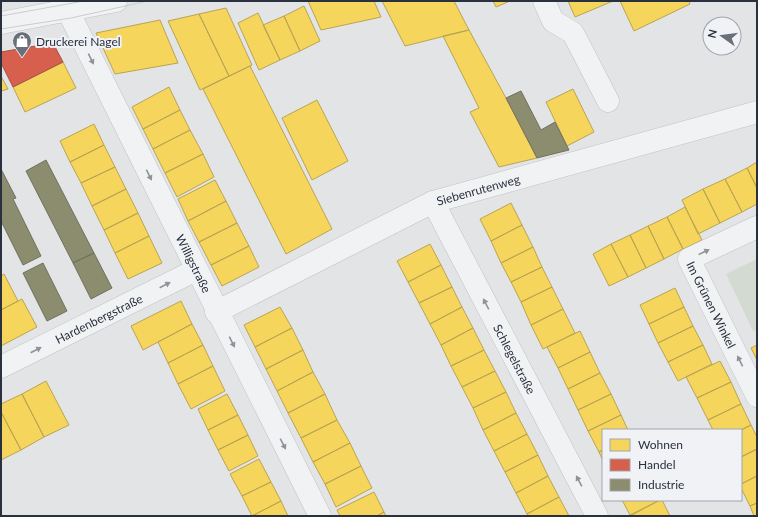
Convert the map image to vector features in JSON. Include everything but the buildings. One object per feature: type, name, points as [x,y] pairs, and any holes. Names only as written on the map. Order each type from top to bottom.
[{"type":"street","points":[[1,23],[116,1]]},
{"type":"street","points":[[544,1],[553,21],[573,33],[608,101]]},
{"type":"street","name":"Willigstraße","points":[[68,11],[216,312],[320,516]]},
{"type":"street","name":"Siebenrutenweg","points":[[216,312],[432,202],[757,112]]},
{"type":"street","name":"Schlegelstraße","points":[[432,202],[598,516]]},
{"type":"street","name":"Im Grünen Winkel","points":[[757,227],[689,259],[757,396]]},
{"type":"street","name":"Hardenbergstraße","points":[[1,367],[196,270]]},
{"type":"shaded area","points":[[757,259],[757,330],[753,331],[726,274]]},
{"type":"tram line","points":[[1,16],[84,1]]},
{"type":"tram line","points":[[1,29],[71,18],[148,1]]},
{"type":"place","name":"Druckerei Nagel","points":[[22,58]]}]
